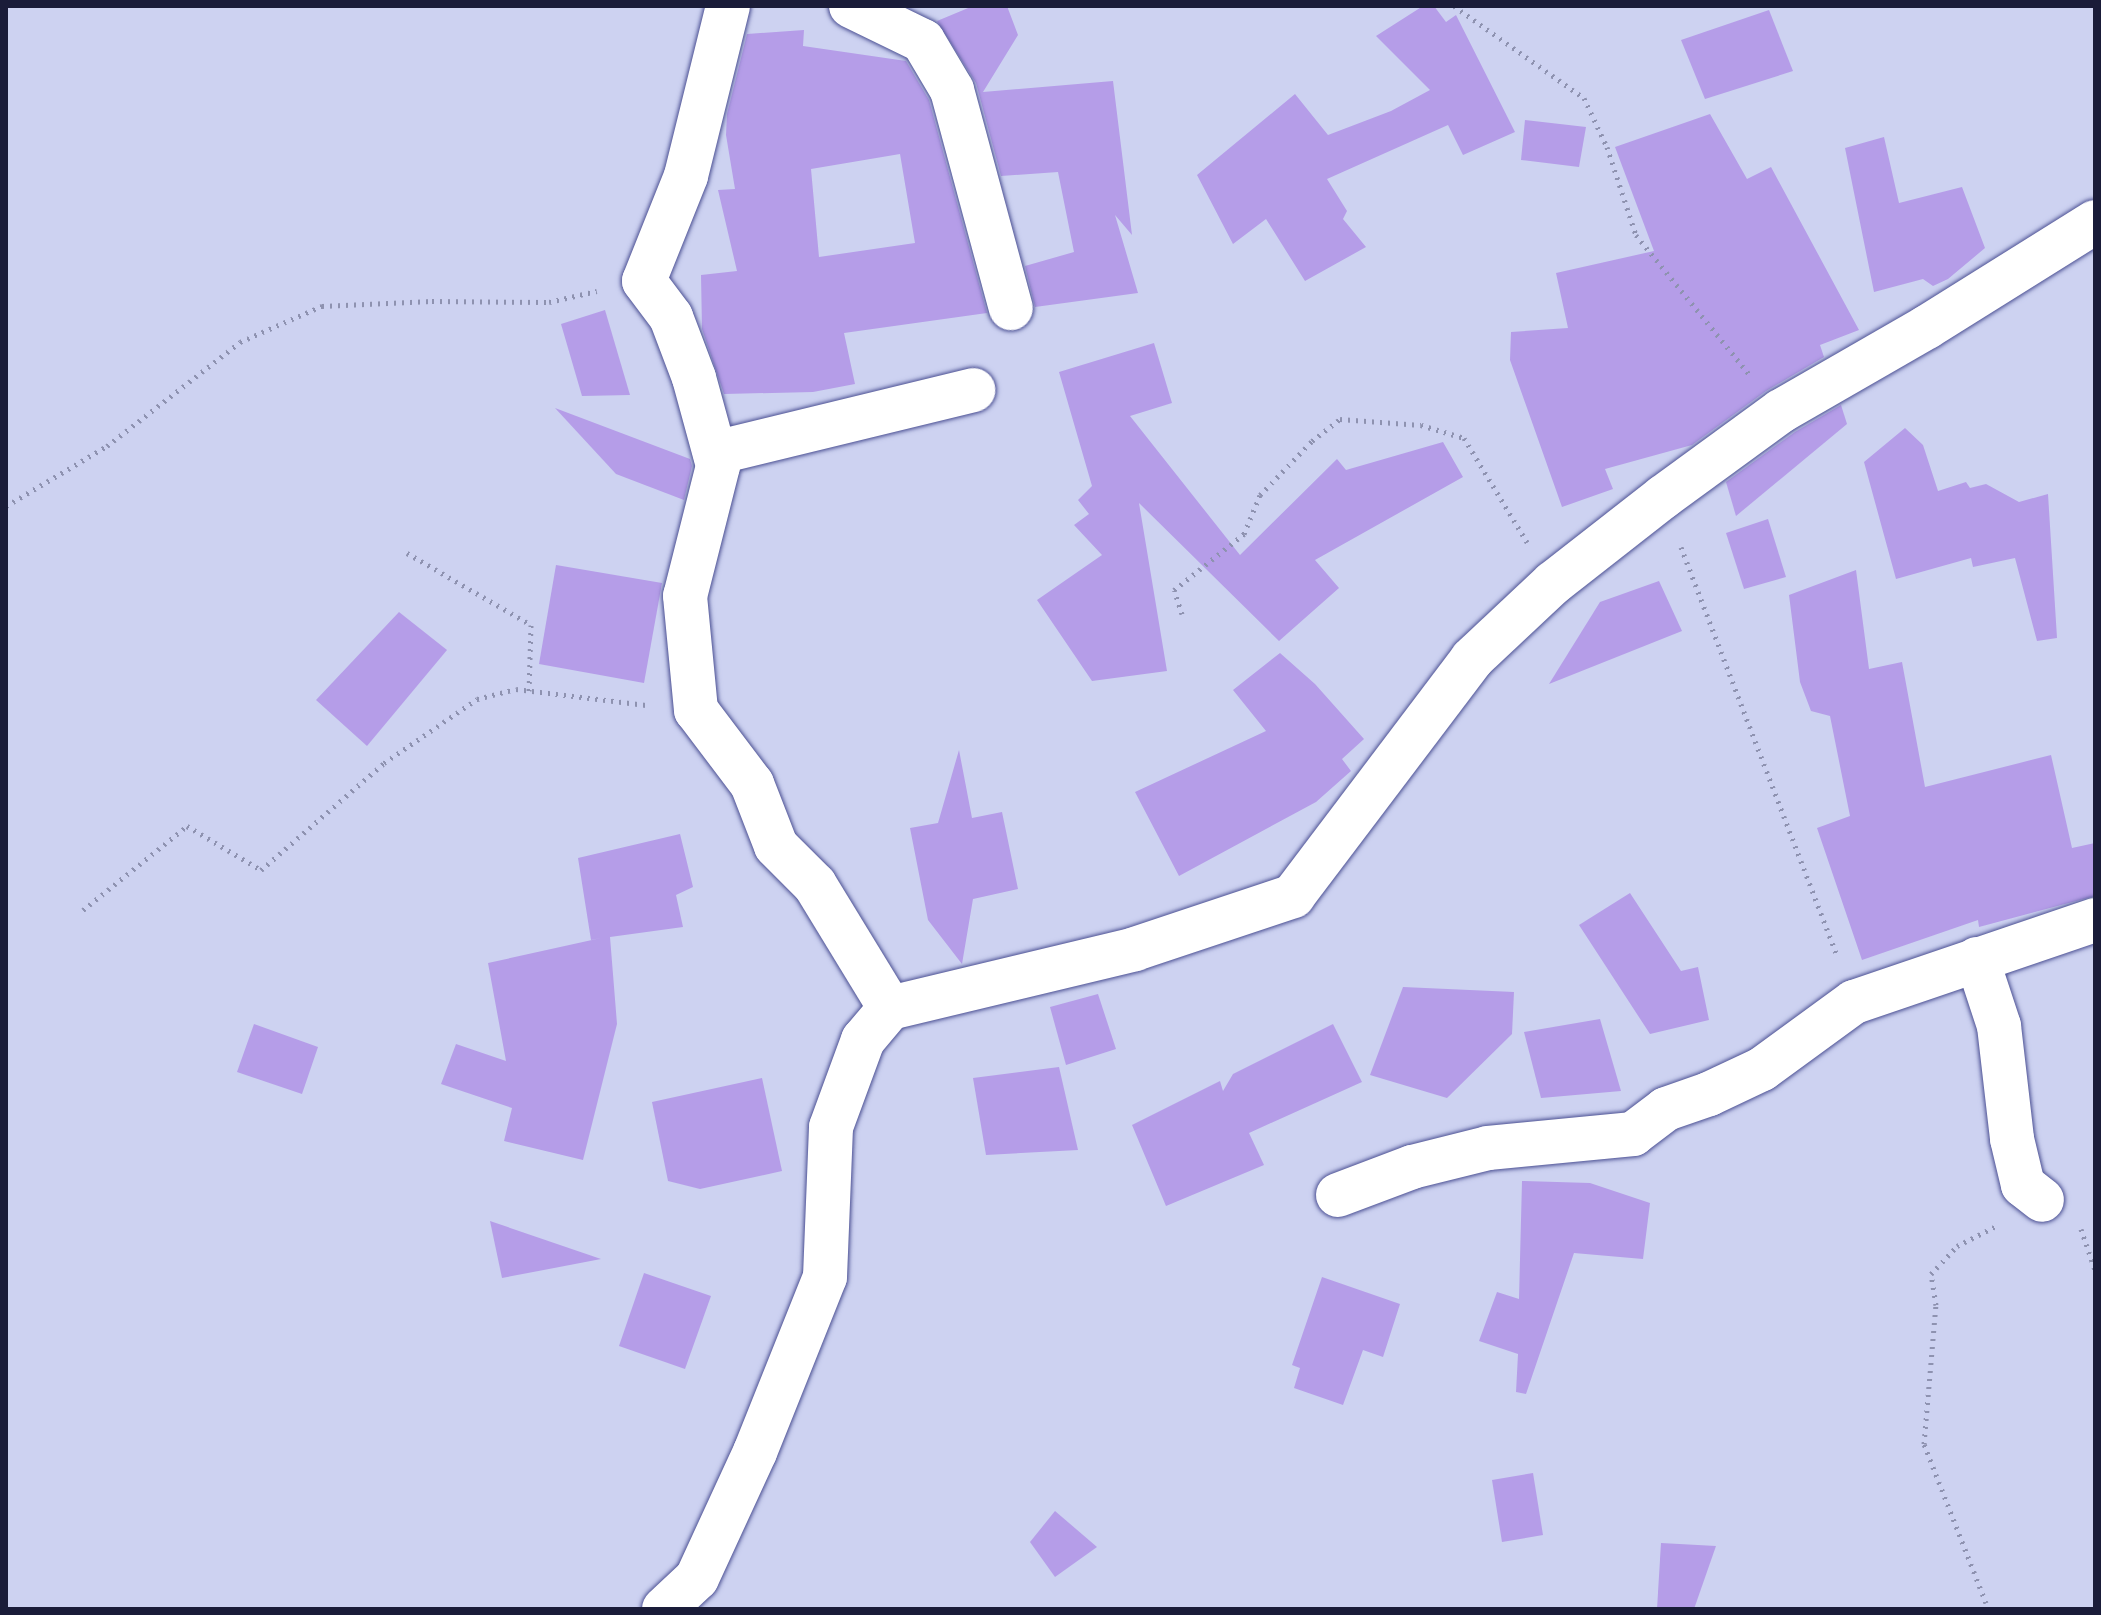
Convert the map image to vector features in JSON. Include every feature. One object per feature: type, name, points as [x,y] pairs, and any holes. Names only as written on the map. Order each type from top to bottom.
[{"type":"street","points":[[728,6],[686,176],[644,281],[671,317],[694,378],[718,466],[685,596],[696,710],[752,784],[776,846],[815,885],[890,1008]]},
{"type":"street","points":[[851,6],[923,41],[952,90],[1011,308]]},
{"type":"street","points":[[664,1609],[697,1578],[755,1452],[825,1277],[831,1127],[863,1040],[890,1008],[1135,949],[1293,896],[1472,659],[1553,583],[1663,497],[1781,411],[1927,327],[2095,222]]},
{"type":"street","points":[[715,453],[973,390]]},
{"type":"street","points":[[1338,1195],[1412,1167],[1488,1148],[1633,1134],[1666,1109],[1709,1094],[1762,1069],[1854,1002],[2095,920]]},
{"type":"street","points":[[1977,959],[1999,1026],[2012,1139],[2023,1185],[2042,1200]]},
{"type":"path","points":[[1454,6],[1584,98],[1607,147],[1636,235],[1705,324],[1781,411]]},
{"type":"path","points":[[6,506],[107,446],[240,342],[322,306],[432,301],[549,302],[644,281]]},
{"type":"path","points":[[1182,614],[1174,590],[1244,534],[1260,495],[1312,441],[1340,419],[1421,425],[1464,438],[1553,583]]},
{"type":"path","points":[[1663,497],[1854,1002]]},
{"type":"path","points":[[407,553],[531,625],[529,691]]},
{"type":"path","points":[[83,910],[187,826],[261,870],[384,763],[477,699],[516,689],[696,710]]},
{"type":"path","points":[[1984,1609],[1986,1603],[1924,1444],[1936,1305],[1931,1274],[1957,1246],[2042,1200]]},
{"type":"building","points":[[973,6],[1007,6],[1018,35],[983,92],[1113,81],[1132,235],[1115,215],[1138,293],[1035,307],[1025,266],[1074,252],[1058,172],[1001,176],[976,83],[937,21]]},
{"type":"building","points":[[1423,6],[1434,6],[1446,22],[1456,15],[1515,132],[1463,155],[1448,125],[1327,179],[1347,211],[1343,219],[1366,247],[1305,281],[1266,219],[1233,244],[1197,175],[1295,94],[1328,135],[1391,111],[1430,90],[1376,36]]},
{"type":"building","points":[[1769,10],[1793,71],[1705,99],[1681,40]]},
{"type":"building","points":[[804,30],[803,46],[906,61],[929,100],[987,313],[844,333],[855,384],[813,392],[724,394],[702,329],[701,275],[737,271],[718,190],[735,189],[726,135],[727,114],[747,34]],"holes":[[[900,154],[915,243],[819,257],[811,169]]]},
{"type":"building","points":[[1710,114],[1747,179],[1771,167],[1859,330],[1820,345],[1824,357],[1766,391],[1692,445],[1605,469],[1613,489],[1562,507],[1510,360],[1511,332],[1568,328],[1556,273],[1654,251],[1615,147]]},
{"type":"building","points":[[1525,120],[1586,127],[1579,167],[1521,160]]},
{"type":"building","points":[[1884,137],[1899,203],[1962,187],[1985,248],[1948,279],[1933,286],[1923,279],[1874,292],[1845,148]]},
{"type":"building","points":[[605,310],[630,395],[582,396],[561,324]]},
{"type":"building","points":[[1154,343],[1172,403],[1130,416],[1240,555],[1337,459],[1346,470],[1443,442],[1463,477],[1315,560],[1339,588],[1279,641],[1139,503],[1167,671],[1092,681],[1037,600],[1102,555],[1074,525],[1089,514],[1078,500],[1092,486],[1059,372]]},
{"type":"building","points":[[1841,405],[1847,424],[1736,516],[1726,482],[1795,432]]},
{"type":"building","points":[[555,408],[690,459],[692,466],[684,500],[616,474]]},
{"type":"building","points":[[1905,428],[1923,445],[1938,491],[1966,482],[1970,488],[1986,484],[2019,502],[2048,494],[2057,638],[2037,641],[2015,558],[1973,567],[1971,558],[1896,579],[1864,462]]},
{"type":"building","points":[[1768,519],[1786,577],[1744,589],[1726,533]]},
{"type":"building","points":[[556,565],[662,583],[644,683],[539,664]]},
{"type":"building","points":[[1856,570],[1869,669],[1902,662],[1925,787],[2051,755],[2072,848],[2095,843],[2095,896],[1979,927],[1978,920],[1862,960],[1817,828],[1850,816],[1830,716],[1811,711],[1800,682],[1789,595]]},
{"type":"building","points":[[1659,581],[1682,631],[1549,684],[1600,602]]},
{"type":"building","points":[[399,612],[447,650],[367,746],[316,700]]},
{"type":"building","points":[[1280,653],[1315,684],[1364,739],[1342,759],[1351,771],[1316,802],[1179,876],[1135,792],[1266,731],[1233,690]]},
{"type":"building","points":[[959,750],[972,818],[1002,812],[1018,889],[973,899],[962,964],[928,920],[910,828],[938,823]]},
{"type":"building","points":[[680,834],[693,887],[676,895],[683,927],[610,937],[617,1024],[583,1160],[504,1141],[512,1108],[441,1084],[456,1044],[506,1061],[488,963],[601,938],[591,940],[578,858]]},
{"type":"building","points":[[1630,893],[1681,971],[1698,967],[1709,1020],[1650,1034],[1579,925]]},
{"type":"building","points":[[1403,987],[1514,992],[1512,1034],[1447,1098],[1370,1075]]},
{"type":"building","points":[[1098,994],[1116,1049],[1066,1065],[1050,1007]]},
{"type":"building","points":[[1600,1019],[1621,1091],[1541,1098],[1524,1032]]},
{"type":"building","points":[[254,1024],[318,1047],[302,1094],[237,1072]]},
{"type":"building","points":[[1333,1024],[1362,1082],[1249,1133],[1264,1165],[1166,1206],[1132,1125],[1220,1081],[1223,1091],[1233,1074]]},
{"type":"building","points":[[1059,1067],[1078,1150],[986,1155],[973,1078]]},
{"type":"building","points":[[762,1078],[782,1171],[700,1189],[668,1181],[652,1102]]},
{"type":"building","points":[[1522,1181],[1590,1183],[1650,1203],[1643,1259],[1574,1253],[1526,1394],[1516,1392],[1518,1354],[1479,1341],[1497,1292],[1519,1299]]},
{"type":"building","points":[[490,1221],[601,1259],[502,1278]]},
{"type":"building","points":[[644,1273],[711,1296],[685,1369],[619,1346]]},
{"type":"building","points":[[1322,1277],[1400,1304],[1383,1357],[1363,1350],[1343,1405],[1294,1388],[1300,1368],[1292,1365]]},
{"type":"building","points":[[1533,1473],[1543,1535],[1502,1542],[1492,1480]]},
{"type":"building","points":[[1055,1511],[1097,1547],[1055,1577],[1030,1542]]},
{"type":"building","points":[[1661,1543],[1716,1546],[1694,1609],[1657,1609]]}]
